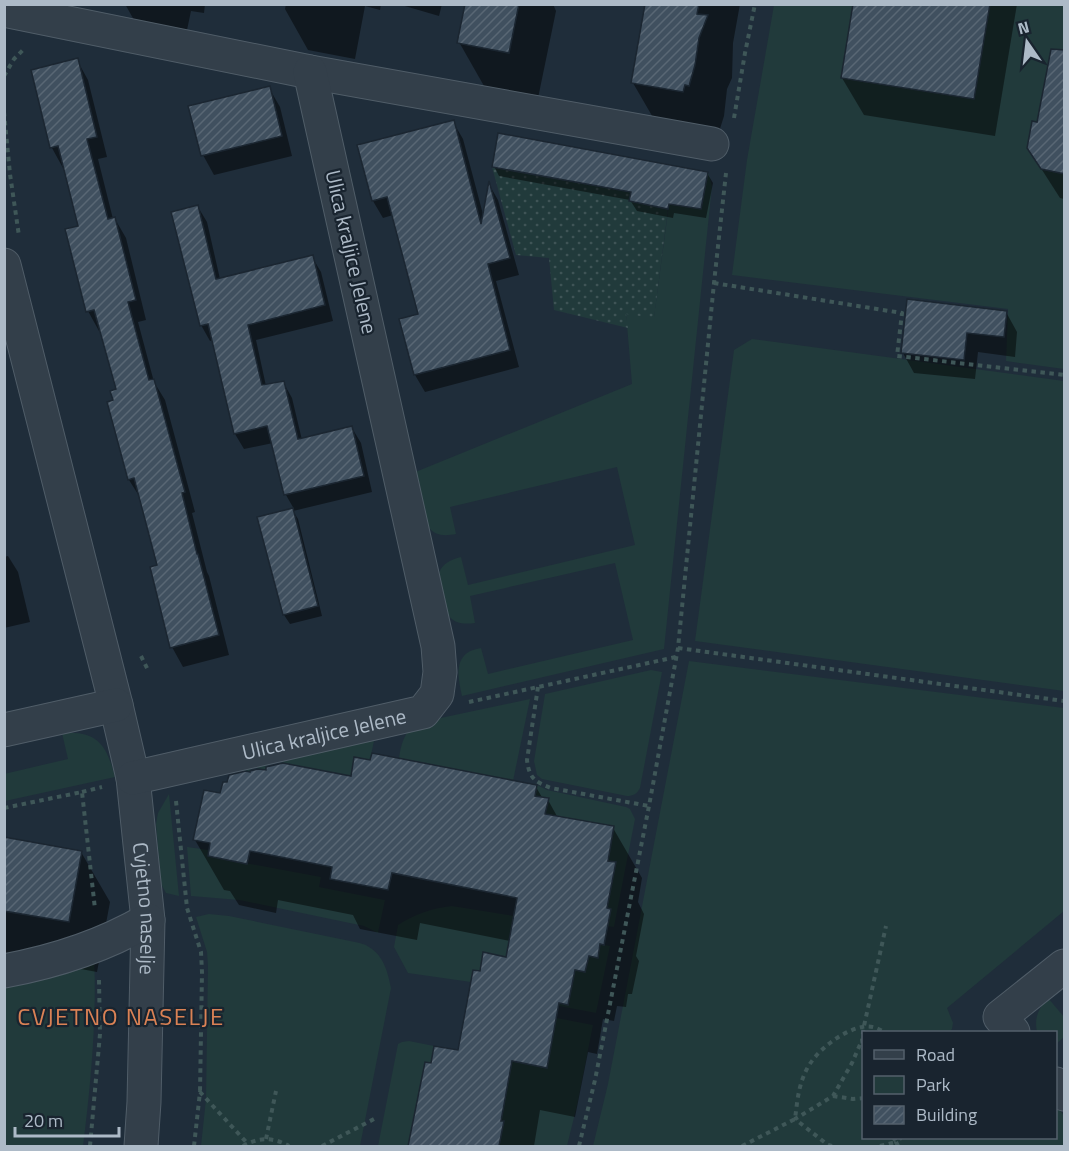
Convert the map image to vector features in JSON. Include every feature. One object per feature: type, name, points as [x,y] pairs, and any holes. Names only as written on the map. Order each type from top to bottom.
[{"type":"street","points":[[4,10],[310,72],[724,143]]},
{"type":"street","name":"Ulica kraljice Jelene","points":[[133,778],[423,712],[437,694],[440,672],[438,645],[310,72]]},
{"type":"street","points":[[4,265],[133,778]]},
{"type":"street","points":[[4,730],[116,705]]},
{"type":"street","name":"Cvjetno naselje","points":[[133,778],[148,920],[141,1146]]},
{"type":"street","points":[[4,971],[70,954],[129,931],[148,920]]},
{"type":"street","points":[[1012,1031],[1000,1017],[1065,966]]},
{"type":"path","points":[[579,1146],[597,1069],[678,648],[714,283],[724,143],[755,4]]},
{"type":"path","points":[[4,76],[14,59],[28,46]]},
{"type":"path","points":[[714,283],[902,313],[897,356],[1065,375]]},
{"type":"path","points":[[678,648],[1065,701]]},
{"type":"path","points":[[423,712],[676,657]]},
{"type":"path","points":[[538,687],[527,760],[533,779],[551,788],[649,806]]},
{"type":"path","points":[[172,770],[187,908],[201,952],[200,1092],[194,1146]]},
{"type":"path","points":[[4,808],[82,792],[99,943],[100,1034],[90,1146]]},
{"type":"path","points":[[863,1031],[886,926]]},
{"type":"path","points":[[795,1119],[797,1097],[804,1073],[814,1057],[848,1032],[864,1026],[882,1031]]},
{"type":"path","points":[[742,1146],[795,1119],[833,1096],[862,1040]]},
{"type":"path","points":[[266,1139],[276,1091]]},
{"type":"path","points":[[200,1092],[245,1145],[266,1139],[289,1146]]},
{"type":"path","points":[[833,1096],[862,1098]]},
{"type":"path","points":[[322,1146],[376,1119]]},
{"type":"path","points":[[795,1119],[832,1146]]},
{"type":"path","points":[[880,1146],[896,1142]]},
{"type":"green space","points":[[1064,4],[1064,81],[1046,78],[1037,122],[1032,121],[1027,148],[1041,169],[1064,174],[1064,369],[1006,361],[1008,309],[732,275],[747,160],[774,5]]},
{"type":"green space","points":[[492,167],[631,192],[630,201],[668,209],[654,318],[626,314],[628,328],[554,310],[549,258],[516,255]]},
{"type":"green space","points":[[708,172],[712,186],[664,649],[462,696],[459,679],[460,662],[467,653],[474,650],[481,648],[488,674],[633,640],[615,563],[470,596],[475,623],[467,624],[452,619],[443,605],[438,577],[447,563],[461,557],[468,585],[635,545],[617,467],[450,507],[456,534],[448,535],[435,533],[428,525],[413,473],[632,384],[626,313],[654,317],[669,204],[701,209]]},
{"type":"green space","points":[[752,339],[1064,381],[1064,691],[695,641],[734,350]]},
{"type":"green space","points":[[689,661],[1064,708],[1064,911],[947,1008],[953,1023],[950,1031],[862,1031],[862,1139],[1057,1139],[1057,1106],[1064,1116],[1064,1146],[593,1146],[608,1084]]},
{"type":"green space","points":[[651,670],[662,672],[640,788],[636,793],[627,796],[542,779],[537,775],[534,761],[545,694]]},
{"type":"green space","points":[[530,699],[513,781],[399,758],[404,739],[417,723]]},
{"type":"green space","points":[[376,731],[370,760],[354,757],[351,776],[268,760],[266,770],[251,767],[250,772],[230,768]]},
{"type":"green space","points":[[62,733],[84,734],[99,742],[108,757],[115,777],[5,801],[4,774],[68,759]]},
{"type":"green space","points":[[537,785],[547,790],[630,809],[635,819],[614,927],[607,926],[599,907],[610,892],[616,863],[608,861],[614,826],[544,820],[549,799],[535,796]]},
{"type":"green space","points":[[169,794],[179,896],[166,893],[161,884],[156,824],[158,813]]},
{"type":"green space","points":[[187,847],[209,850],[208,856],[321,877],[319,887],[385,900],[378,933],[364,926],[239,900],[191,896]]},
{"type":"green space","points":[[452,906],[514,916],[509,941],[520,943],[517,959],[483,952],[480,971],[474,970],[471,982],[408,973],[394,947],[398,925],[424,912]]},
{"type":"green space","points":[[209,914],[229,916],[360,943],[374,951],[382,960],[391,988],[360,1146],[201,1146],[206,1099],[208,966],[207,952],[196,917]]},
{"type":"green space","points":[[600,944],[610,946],[596,1013],[559,1006],[560,1003],[569,1005],[571,989],[563,988],[557,967],[585,972],[589,956],[598,957]]},
{"type":"green space","points":[[94,953],[93,1050],[83,1146],[5,1146],[4,979]]},
{"type":"green space","points":[[1048,998],[1064,1017],[1064,1037],[1057,1043],[1057,1031],[1037,1031],[1036,1022]]},
{"type":"green space","points":[[546,1018],[593,1025],[567,1146],[499,1146],[504,1121],[492,1118],[512,1061],[547,1067],[553,1035]]},
{"type":"green space","points":[[409,1041],[434,1046],[431,1063],[425,1062],[409,1144],[408,1146],[378,1146],[398,1044]]},
{"type":"building","points":[[465,4],[519,4],[509,53],[457,43]]},
{"type":"building","points":[[645,4],[699,4],[697,14],[708,15],[699,38],[689,86],[685,85],[683,92],[631,83]]},
{"type":"building","points":[[853,4],[990,4],[974,99],[841,78]]},
{"type":"building","points":[[1051,49],[1065,50],[1065,174],[1041,169],[1027,148],[1032,121],[1037,122]]},
{"type":"building","points":[[78,58],[97,137],[87,139],[108,219],[115,217],[136,300],[128,302],[149,380],[154,379],[185,492],[182,493],[219,635],[170,648],[150,567],[157,565],[134,478],[128,480],[107,402],[113,400],[110,391],[116,389],[94,310],[86,312],[65,229],[78,226],[58,146],[50,148],[31,70]]},
{"type":"building","points":[[270,86],[282,136],[201,156],[188,106]]},
{"type":"building","points":[[454,120],[481,224],[489,181],[510,258],[488,264],[510,350],[414,375],[399,319],[418,314],[387,197],[372,201],[357,145]]},
{"type":"building","points":[[498,133],[708,172],[701,209],[669,204],[668,209],[629,201],[631,192],[492,167]]},
{"type":"building","points":[[198,205],[216,279],[313,255],[325,305],[248,325],[262,385],[284,381],[298,439],[352,426],[364,476],[284,495],[267,426],[234,434],[208,324],[200,326],[171,212]]},
{"type":"building","points":[[907,299],[1007,311],[1004,337],[967,333],[964,360],[901,353]]},
{"type":"building","points":[[293,508],[318,606],[283,615],[257,517]]},
{"type":"building","points":[[372,753],[537,785],[535,796],[549,798],[545,814],[614,826],[608,861],[616,862],[607,908],[611,909],[604,945],[600,944],[598,958],[589,956],[585,972],[575,970],[568,1005],[559,1003],[547,1068],[512,1061],[501,1121],[504,1121],[499,1146],[408,1146],[425,1062],[431,1063],[434,1046],[458,1050],[473,970],[480,971],[483,952],[506,957],[517,898],[392,873],[388,890],[330,879],[332,867],[250,851],[247,864],[208,856],[210,843],[193,840],[204,790],[220,793],[223,782],[227,782],[229,775],[258,769],[266,770],[266,767],[283,763],[351,776],[354,757],[370,760]]},
{"type":"building","points":[[4,837],[82,851],[69,922],[4,911]]},
{"type":"district","name":"CVJETNO NASELJE","points":[[121,1017]]}]
